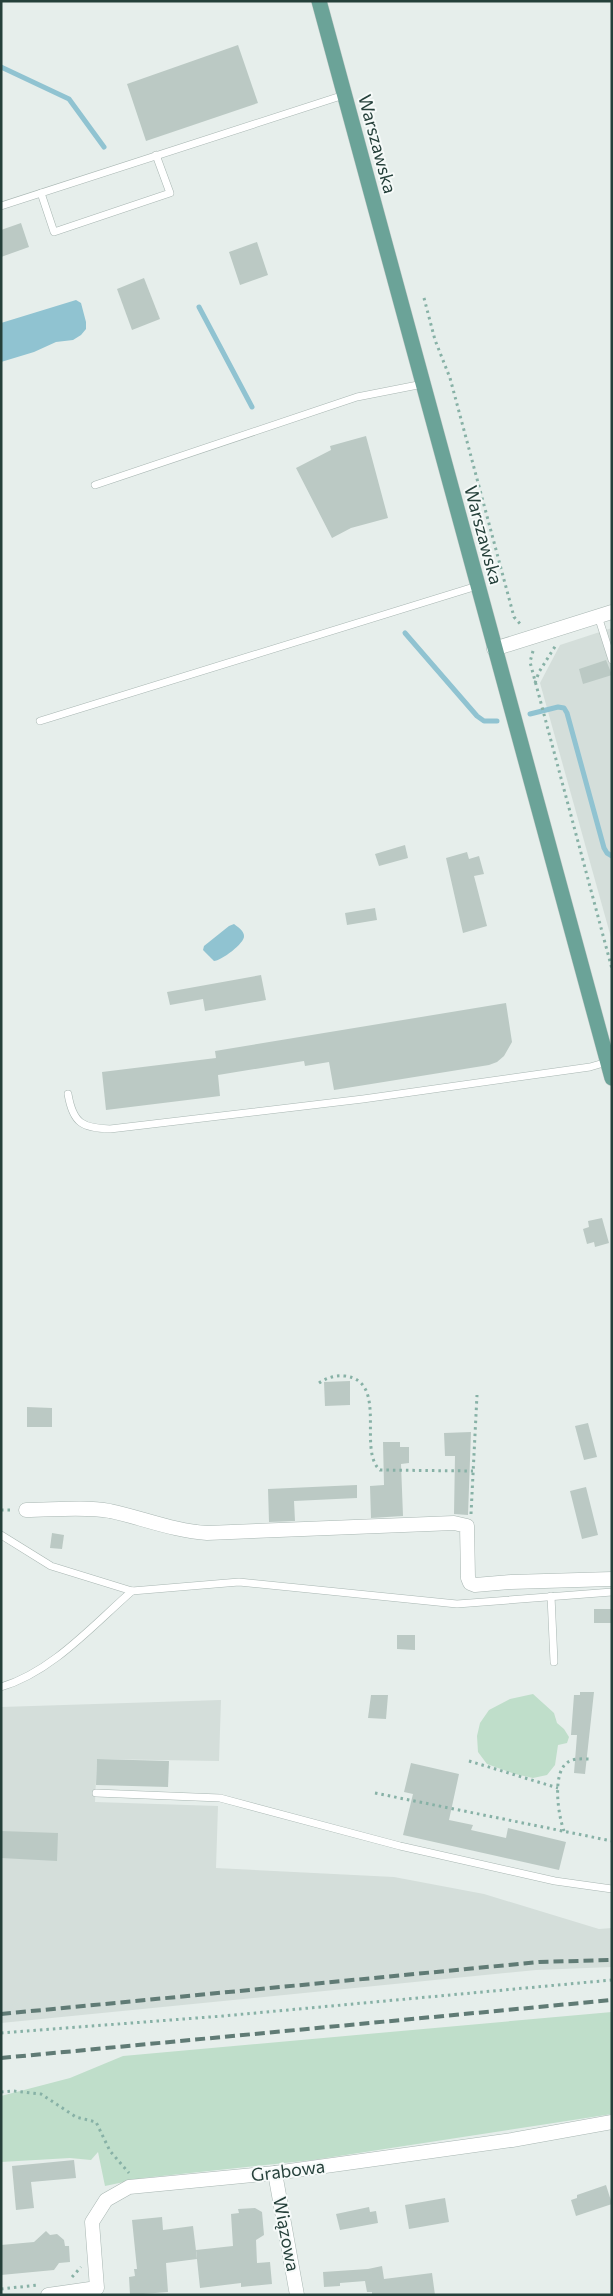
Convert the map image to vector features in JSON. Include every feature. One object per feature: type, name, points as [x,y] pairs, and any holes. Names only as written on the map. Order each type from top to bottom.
[{"type":"main road","name":"Warszawska","points":[[319,1],[612,1078]]},
{"type":"street","points":[[494,649],[612,612]]},
{"type":"street","points":[[26,1510],[94,1509],[110,1511],[184,1530],[207,1533],[442,1522],[467,1526],[468,1578],[470,1583],[475,1585],[612,1579]]},
{"type":"street","name":"Grabowa","points":[[44,2290],[97,2292],[92,2222],[106,2200],[118,2192],[139,2186],[274,2174],[512,2140],[612,2122]]},
{"type":"street","name":"Wiązowa","points":[[274,2174],[297,2295]]},
{"type":"lane","points":[[1,206],[344,95]]},
{"type":"lane","points":[[41,193],[54,232],[170,193],[156,155]]},
{"type":"lane","points":[[96,485],[357,397],[422,384]]},
{"type":"lane","points":[[40,721],[477,586]]},
{"type":"lane","points":[[598,616],[612,660]]},
{"type":"lane","points":[[68,1094],[70,1105],[76,1117],[88,1128],[110,1129],[363,1099],[590,1067],[607,1062]]},
{"type":"lane","points":[[1,1535],[51,1566],[132,1591],[239,1582],[457,1604],[612,1592]]},
{"type":"lane","points":[[1,1687],[21,1682],[63,1651],[132,1591]]},
{"type":"lane","points":[[551,1596],[554,1662]]},
{"type":"lane","points":[[96,1794],[220,1798],[400,1846],[555,1881],[612,1889]]},
{"type":"path","points":[[424,298],[435,340],[450,378],[514,616],[522,626],[529,628]]},
{"type":"path","points":[[535,684],[542,667],[562,639]]},
{"type":"path","points":[[548,644],[555,641]]},
{"type":"path","points":[[536,648],[530,656],[535,684],[612,969]]},
{"type":"path","points":[[319,1382],[341,1375],[349,1376],[362,1386],[370,1402],[372,1462],[380,1470],[473,1471]]},
{"type":"path","points":[[467,1526],[472,1511],[477,1395]]},
{"type":"path","points":[[564,1831],[559,1813],[558,1788],[562,1768],[569,1761],[590,1759]]},
{"type":"path","points":[[469,1761],[503,1773],[558,1788]]},
{"type":"path","points":[[375,1793],[612,1841]]},
{"type":"path","points":[[1,2033],[204,2018],[612,1980]]},
{"type":"path","points":[[1,2092],[13,2091],[40,2094],[76,2117],[96,2122],[110,2151],[139,2186]]},
{"type":"path","points":[[66,2282],[78,2272],[83,2260]]},
{"type":"path","points":[[1,2289],[44,2290]]},
{"type":"shaded area","points":[[612,628],[612,941],[540,683],[560,645]]},
{"type":"shaded area","points":[[221,1700],[219,1761],[97,1759],[95,1802],[218,1806],[216,1868],[394,1877],[484,1894],[599,1929],[612,1928],[612,1967],[536,1970],[1,2023],[1,1707]]},
{"type":"green space","points":[[533,1694],[554,1713],[557,1723],[569,1737],[567,1743],[558,1745],[555,1765],[547,1775],[533,1778],[487,1764],[478,1752],[477,1736],[480,1723],[489,1710],[510,1699]]},
{"type":"green space","points":[[612,2012],[612,2114],[313,2160],[143,2178],[105,2186],[98,2152],[91,2160],[70,2158],[1,2162],[1,2096],[70,2078],[123,2056]]},
{"type":"water","points":[[76,300],[81,303],[86,322],[86,329],[81,335],[73,340],[56,342],[34,352],[1,362],[1,323]]},
{"type":"water","points":[[234,924],[243,932],[244,936],[241,943],[222,958],[214,961],[203,950],[204,946]]},
{"type":"building","points":[[238,45],[258,103],[146,141],[127,84]]},
{"type":"building","points":[[21,223],[29,247],[1,257],[1,230]]},
{"type":"building","points":[[257,242],[268,275],[240,285],[229,252]]},
{"type":"building","points":[[144,278],[160,319],[132,330],[117,289]]},
{"type":"building","points":[[366,436],[388,518],[351,528],[332,538],[296,468],[331,450],[330,446]]},
{"type":"building","points":[[606,660],[612,675],[583,684],[579,669]]},
{"type":"building","points":[[405,845],[408,858],[379,866],[375,854]]},
{"type":"building","points":[[467,852],[469,859],[479,856],[484,874],[474,876],[487,926],[463,933],[446,858]]},
{"type":"building","points":[[375,908],[377,920],[347,925],[345,913]]},
{"type":"building","points":[[261,975],[266,1000],[205,1011],[203,999],[170,1005],[167,992]]},
{"type":"building","points":[[506,1003],[512,1042],[504,1056],[497,1062],[489,1065],[334,1090],[329,1062],[305,1066],[304,1061],[218,1075],[220,1096],[106,1110],[102,1072],[216,1058],[215,1051]]},
{"type":"building","points":[[602,1218],[609,1243],[595,1247],[594,1242],[587,1244],[583,1229],[589,1227],[588,1221]]},
{"type":"building","points":[[350,1381],[350,1405],[325,1406],[324,1382]]},
{"type":"building","points":[[27,1407],[52,1408],[52,1427],[27,1427]]},
{"type":"building","points":[[588,1423],[597,1457],[584,1460],[575,1426]]},
{"type":"building","points":[[471,1432],[468,1515],[454,1514],[455,1456],[445,1456],[444,1433]]},
{"type":"building","points":[[383,1442],[400,1442],[400,1447],[409,1447],[409,1463],[401,1464],[403,1516],[371,1518],[370,1486],[384,1485]]},
{"type":"building","points":[[357,1485],[357,1498],[294,1501],[295,1521],[269,1522],[268,1489]]},
{"type":"building","points":[[586,1487],[598,1535],[582,1539],[570,1491]]},
{"type":"building","points":[[52,1533],[64,1535],[62,1549],[50,1548]]},
{"type":"building","points":[[594,1609],[612,1609],[612,1623],[594,1623]]},
{"type":"building","points":[[397,1635],[415,1635],[415,1650],[397,1649]]},
{"type":"building","points":[[580,1692],[594,1692],[585,1774],[574,1773],[577,1735],[571,1735],[574,1695],[580,1695]]},
{"type":"building","points":[[371,1695],[388,1695],[386,1719],[368,1718]]},
{"type":"building","points":[[97,1759],[169,1761],[168,1787],[96,1785]]},
{"type":"building","points":[[411,1763],[459,1774],[449,1820],[473,1825],[471,1830],[506,1838],[508,1828],[566,1842],[559,1870],[403,1835],[413,1794],[404,1792]]},
{"type":"building","points":[[1,1831],[58,1833],[57,1861],[1,1858]]},
{"type":"building","points":[[74,2160],[76,2178],[31,2182],[34,2208],[16,2210],[12,2166]]},
{"type":"building","points":[[606,2185],[612,2204],[576,2216],[571,2200],[577,2198],[577,2195]]},
{"type":"building","points":[[445,2198],[449,2222],[409,2229],[405,2205]]},
{"type":"building","points":[[369,2207],[370,2212],[376,2211],[378,2223],[340,2230],[336,2214]]},
{"type":"building","points":[[255,2208],[262,2212],[264,2235],[256,2240],[257,2263],[270,2262],[272,2284],[241,2287],[241,2283],[200,2288],[196,2250],[233,2246],[231,2214],[239,2213],[238,2209]]},
{"type":"building","points":[[162,2217],[163,2230],[193,2226],[197,2259],[166,2263],[168,2292],[130,2295],[129,2277],[135,2276],[134,2269],[137,2269],[132,2220]]},
{"type":"building","points":[[46,2231],[50,2235],[57,2234],[64,2240],[65,2246],[69,2246],[70,2262],[59,2263],[54,2270],[1,2275],[1,2245],[34,2242]]},
{"type":"building","points":[[382,2266],[384,2279],[432,2273],[435,2295],[372,2295],[372,2292],[367,2292],[365,2281],[340,2283],[340,2286],[324,2287],[323,2272],[368,2269]]},
{"type":"waterway","points":[[1,67],[69,99],[104,147]]},
{"type":"waterway","points":[[199,307],[252,407]]},
{"type":"waterway","points":[[405,633],[477,716],[484,721],[497,721]]},
{"type":"waterway","points":[[530,714],[558,707],[564,708],[567,713],[604,848],[612,856]]},
{"type":"railway","points":[[1,2014],[539,1962],[612,1960]]},
{"type":"railway","points":[[1,2058],[612,2000]]}]
